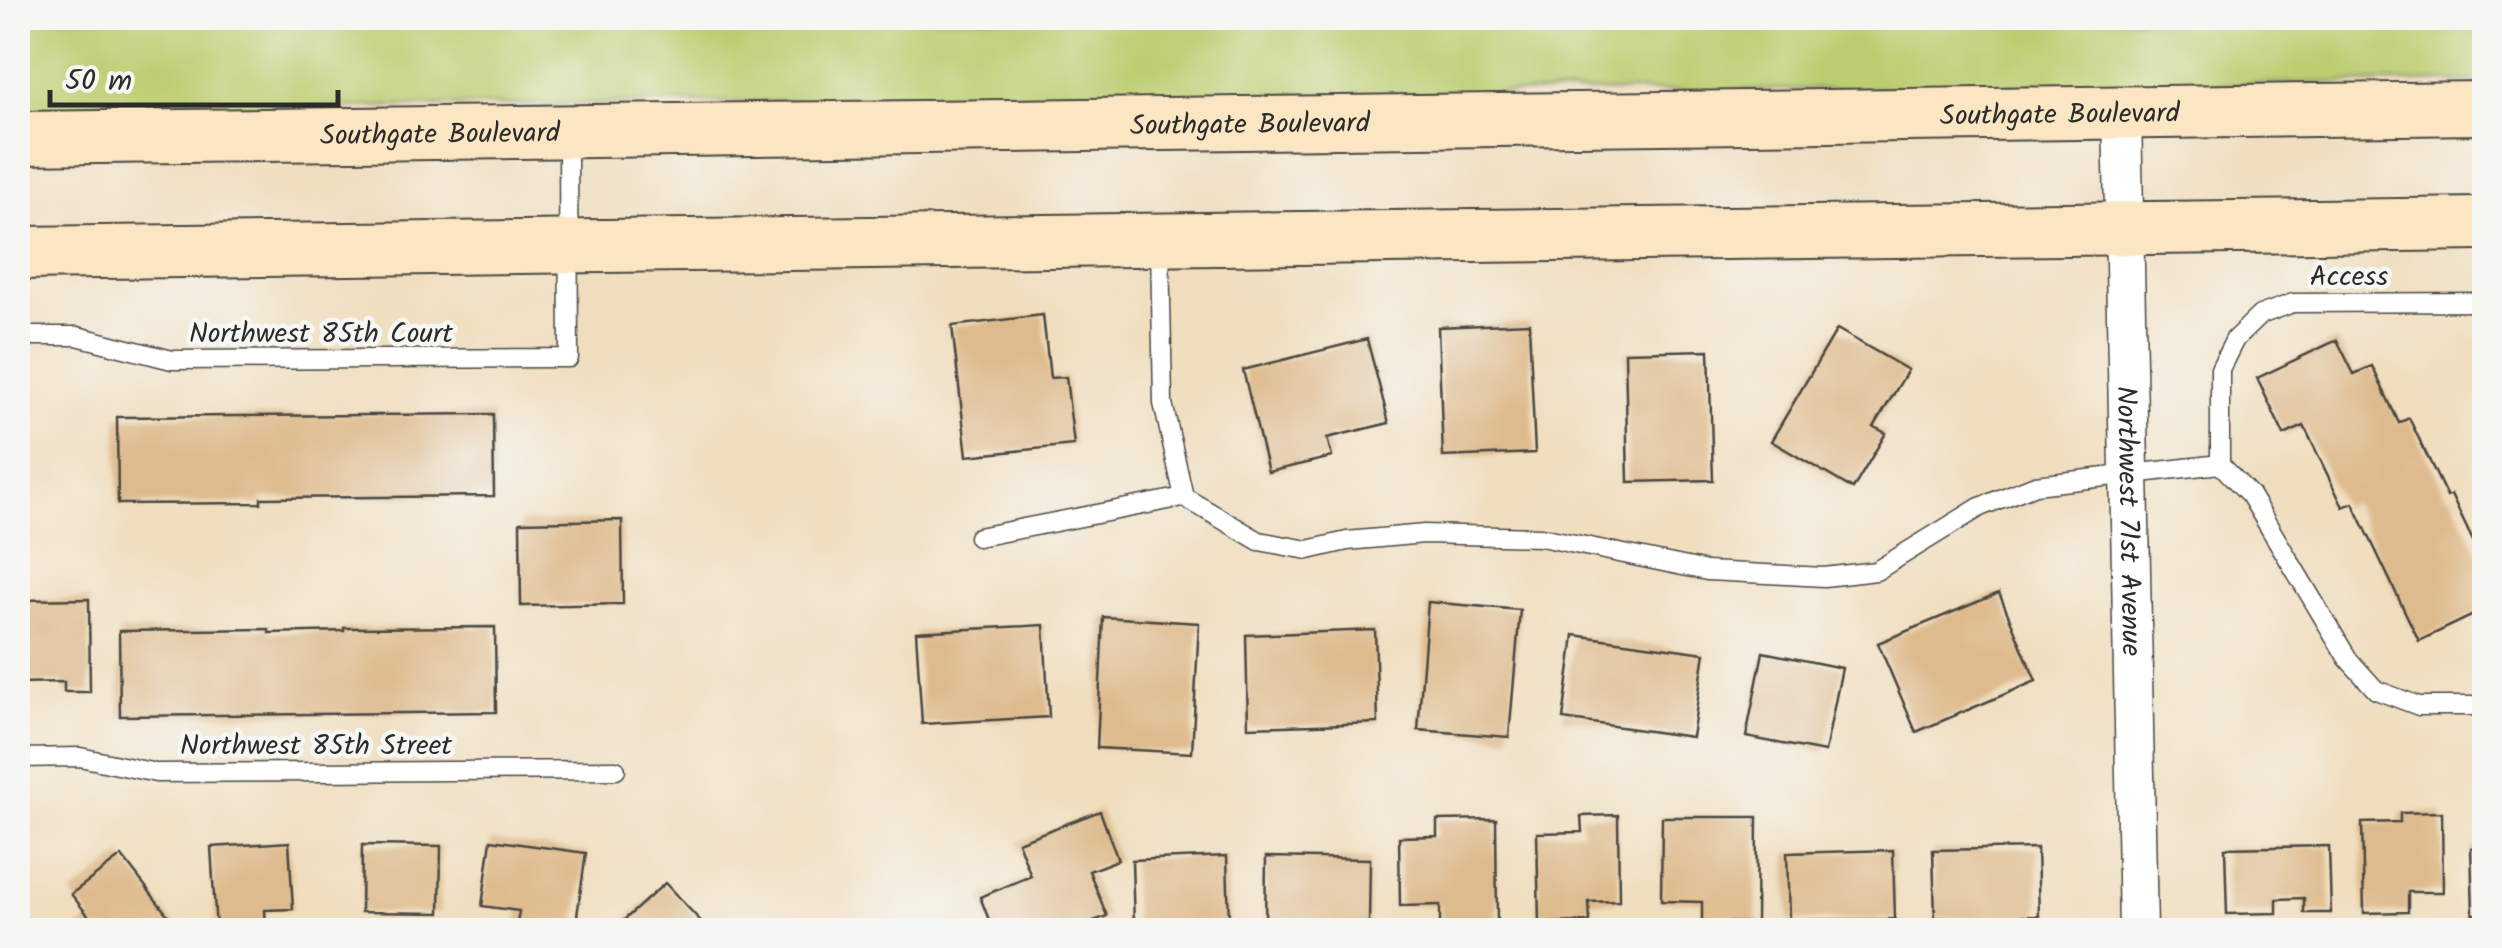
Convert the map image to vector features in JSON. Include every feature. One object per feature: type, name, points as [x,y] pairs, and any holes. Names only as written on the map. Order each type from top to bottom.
[{"type":"main road","name":"Southgate Boulevard","points":[[18,138],[2484,108]]},
{"type":"main road","points":[[18,254],[2484,224]]},
{"type":"street","name":"Northwest 71st Avenue","points":[[2122,111],[2138,930]]},
{"type":"lane","points":[[568,132],[568,248]]},
{"type":"lane","points":[[1160,240],[1163,403],[1184,498]]},
{"type":"lane","name":"Northwest 85th Court","points":[[18,336],[77,336],[172,360],[569,358],[568,248]]},
{"type":"lane","name":"Access","points":[[2220,464],[2220,369],[2235,339],[2260,315],[2294,303],[2484,302]]},
{"type":"lane","points":[[978,538],[1184,498],[1259,541],[1308,550],[1347,541],[1424,534],[1541,538],[1707,571],[1824,578],[1876,571],[1980,507],[2035,486],[2220,464],[2250,495],[2348,659],[2376,690],[2419,706],[2484,706]]},
{"type":"lane","name":"Northwest 85th Street","points":[[18,758],[80,757],[156,773],[616,770]]},
{"type":"green space","points":[[18,18],[2484,18],[2484,81],[18,111]]},
{"type":"building","points":[[1043,315],[1050,378],[1066,377],[1074,445],[967,456],[952,326]]},
{"type":"building","points":[[1529,323],[1535,453],[1443,457],[1438,327]]},
{"type":"building","points":[[1837,329],[1908,370],[1874,427],[1886,433],[1853,489],[1771,441]]},
{"type":"building","points":[[1367,339],[1389,423],[1327,438],[1332,457],[1268,472],[1243,370]]},
{"type":"building","points":[[2337,340],[2354,374],[2372,366],[2399,423],[2409,418],[2484,564],[2484,610],[2419,641],[2353,503],[2343,507],[2304,426],[2284,435],[2257,378]]},
{"type":"building","points":[[1709,350],[1713,480],[1628,482],[1625,352]]},
{"type":"building","points":[[493,414],[494,496],[118,504],[117,417]]},
{"type":"building","points":[[622,520],[623,604],[521,606],[520,522]]},
{"type":"building","points":[[1999,593],[2036,681],[1916,732],[1878,643]]},
{"type":"building","points":[[89,599],[90,692],[64,692],[64,682],[18,683],[18,600]]},
{"type":"building","points":[[1428,602],[1520,610],[1509,737],[1418,730]]},
{"type":"building","points":[[1103,617],[1199,623],[1192,753],[1097,748]]},
{"type":"building","points":[[1044,625],[1049,717],[922,724],[916,632]]},
{"type":"building","points":[[495,627],[496,712],[120,716],[119,631],[269,629],[269,633],[344,628]]},
{"type":"building","points":[[1375,630],[1378,723],[1248,727],[1246,635]]},
{"type":"building","points":[[1574,635],[1705,653],[1692,737],[1563,719]]},
{"type":"building","points":[[1763,652],[1842,668],[1825,752],[1746,737]]},
{"type":"building","points":[[1100,811],[1118,860],[1089,871],[1107,916],[1070,930],[993,930],[980,897],[1031,876],[1018,842]]},
{"type":"building","points":[[2442,812],[2443,892],[2408,892],[2408,912],[2364,913],[2362,823],[2400,822],[2400,813]]},
{"type":"building","points":[[1618,815],[1619,901],[1589,902],[1590,922],[1539,923],[1537,833],[1582,832],[1581,816]]},
{"type":"building","points":[[1662,817],[1757,817],[1756,923],[1702,922],[1702,902],[1661,901]]},
{"type":"building","points":[[1496,819],[1497,925],[1440,926],[1440,905],[1400,906],[1399,837],[1437,836],[1437,820]]},
{"type":"building","points":[[491,840],[586,853],[575,930],[516,930],[519,911],[482,906]]},
{"type":"building","points":[[289,842],[293,909],[265,910],[266,930],[216,930],[211,847]]},
{"type":"building","points":[[362,845],[441,846],[440,913],[361,912]]},
{"type":"building","points":[[2329,846],[2331,913],[2304,913],[2304,898],[2277,899],[2277,913],[2227,914],[2225,848]]},
{"type":"building","points":[[2484,847],[2484,914],[2473,914],[2471,848]]},
{"type":"building","points":[[2037,848],[2039,916],[1935,918],[1933,850]]},
{"type":"building","points":[[1893,850],[1895,919],[1789,920],[1787,853]]},
{"type":"building","points":[[122,856],[179,930],[76,930],[91,919],[71,894]]},
{"type":"building","points":[[1227,856],[1229,923],[1134,926],[1132,860]]},
{"type":"building","points":[[1266,857],[1370,859],[1369,926],[1265,925]]},
{"type":"building","points":[[665,883],[709,930],[613,930]]}]
